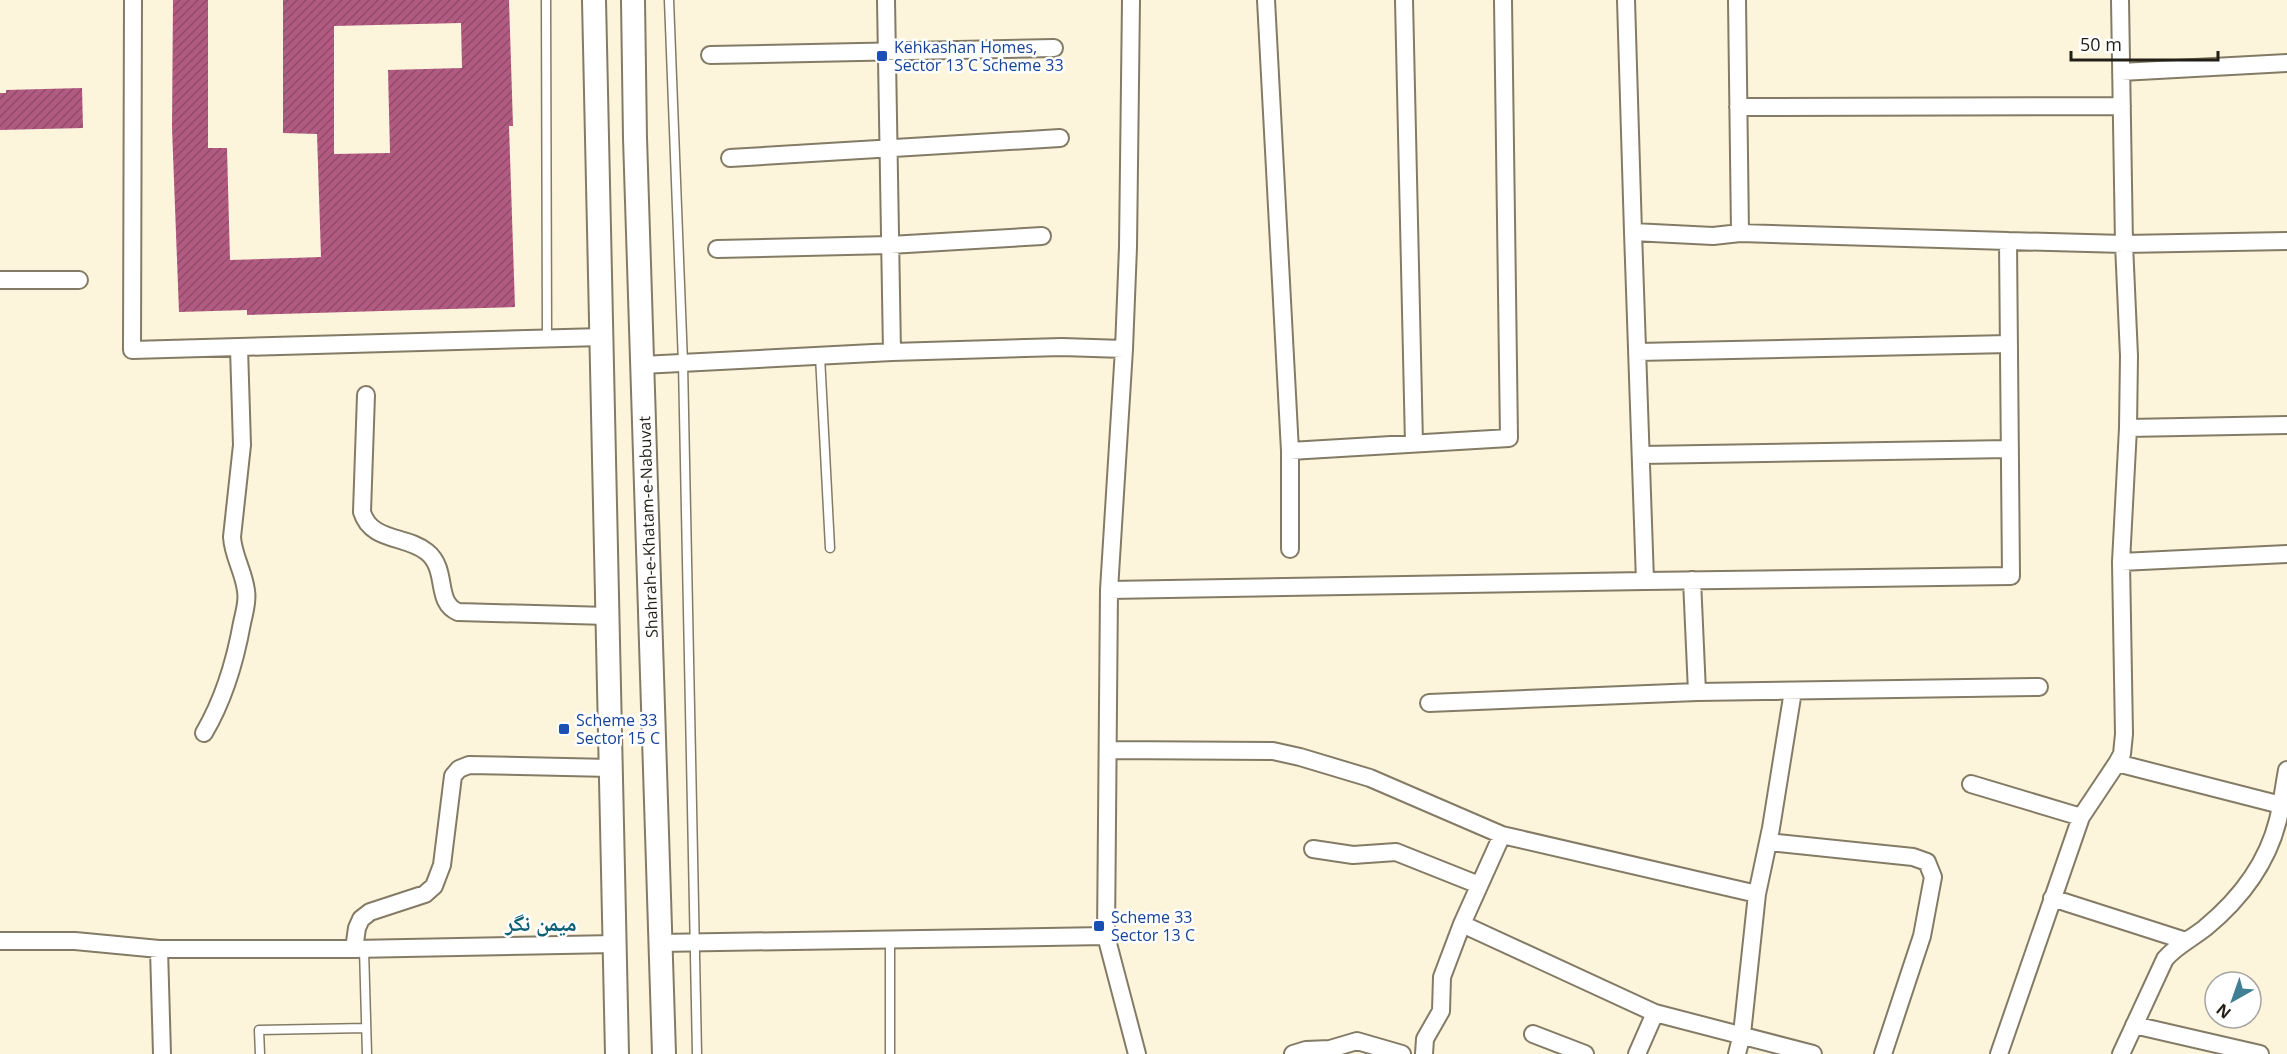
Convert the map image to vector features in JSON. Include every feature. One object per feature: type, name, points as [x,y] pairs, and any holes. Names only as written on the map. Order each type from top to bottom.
[{"type":"main road","points":[[594,0],[617,1054]]},
{"type":"main road","name":"Shahrah-e-Khatam-e-Nabuvat","points":[[633,0],[664,1054]]},
{"type":"street","points":[[133,0],[132,350],[602,338]]},
{"type":"street","points":[[886,0],[892,352]]},
{"type":"street","points":[[1131,0],[1128,247],[1109,590],[1106,936],[1137,1054]]},
{"type":"street","points":[[1266,0],[1290,451],[1290,549]]},
{"type":"street","points":[[1404,0],[1414,444]]},
{"type":"street","points":[[1290,451],[1509,438],[1503,0]]},
{"type":"street","points":[[1626,0],[1645,580]]},
{"type":"street","points":[[1737,0],[1740,233]]},
{"type":"street","points":[[2000,1054],[2081,818],[2117,763],[2124,735],[2121,562],[2128,428],[2128,356],[2120,0]]},
{"type":"street","points":[[710,55],[1054,48]]},
{"type":"street","points":[[2121,72],[2287,63]]},
{"type":"street","points":[[1738,107],[2121,106]]},
{"type":"street","points":[[730,158],[1060,138]]},
{"type":"street","points":[[1633,232],[1713,236],[1740,233],[2124,244],[2287,241]]},
{"type":"street","points":[[717,249],[890,245],[1042,236]]},
{"type":"street","points":[[1109,590],[2011,576],[2008,241]]},
{"type":"street","points":[[0,280],[79,280]]},
{"type":"street","points":[[1637,352],[2009,344]]},
{"type":"street","points":[[642,365],[892,352],[1062,347],[1124,349]]},
{"type":"street","points":[[204,733],[222,698],[237,651],[247,599],[244,579],[232,547],[242,445],[239,348]]},
{"type":"street","points":[[366,395],[362,512],[364,520],[379,533],[417,546],[427,552],[439,567],[446,604],[451,609],[458,612],[608,616]]},
{"type":"street","points":[[2128,428],[2287,424]]},
{"type":"street","points":[[1641,455],[2010,448]]},
{"type":"street","points":[[2121,562],[2287,554]]},
{"type":"street","points":[[1692,580],[1697,692]]},
{"type":"street","points":[[1429,703],[1697,692],[2039,687]]},
{"type":"street","points":[[1737,1054],[1742,1034],[1757,894],[1793,691]]},
{"type":"street","points":[[1108,750],[1273,751],[1370,778],[1502,835],[1757,894]]},
{"type":"street","points":[[2117,763],[2283,800]]},
{"type":"street","points":[[359,949],[357,928],[361,920],[370,912],[425,894],[435,886],[442,865],[453,776],[459,769],[469,765],[611,768]]},
{"type":"street","points":[[2121,1054],[2165,959],[2173,950],[2204,929],[2233,902],[2252,880],[2265,856],[2278,821],[2287,770]]},
{"type":"street","points":[[1971,784],[2081,818]]},
{"type":"street","points":[[1424,1054],[1425,1039],[1441,1011],[1442,977],[1462,924],[1502,835]]},
{"type":"street","points":[[1768,842],[1913,857],[1922,859],[1931,867],[1933,877],[1922,936],[1883,1054]]},
{"type":"street","points":[[1313,849],[1353,855],[1396,852],[1479,885]]},
{"type":"street","points":[[2052,897],[2186,941]]},
{"type":"street","points":[[1462,924],[1655,1012],[1813,1054]]},
{"type":"street","points":[[660,943],[1106,936]]},
{"type":"street","points":[[0,940],[75,941],[159,948],[359,949],[615,944]]},
{"type":"street","points":[[159,948],[162,1054]]},
{"type":"street","points":[[1637,1054],[1655,1012]]},
{"type":"street","points":[[2134,1025],[2260,1054]]},
{"type":"street","points":[[1533,1034],[1585,1054]]},
{"type":"street","points":[[1293,1054],[1306,1050],[1330,1049],[1357,1041],[1402,1054]]},
{"type":"lane","points":[[546,0],[547,339]]},
{"type":"lane","points":[[669,0],[683,363],[697,1054]]},
{"type":"lane","points":[[820,356],[830,548]]},
{"type":"lane","points":[[890,939],[890,1054]]},
{"type":"lane","points":[[359,949],[367,1054]]},
{"type":"lane","points":[[260,1054],[259,1030],[366,1028]]},
{"type":"building","points":[[173,0],[208,0],[208,148],[227,148],[230,260],[321,257],[317,134],[283,133],[283,0],[509,0],[513,126],[509,126],[515,307],[247,315],[247,310],[179,312],[172,128]],"holes":[[[461,23],[462,68],[388,70],[390,153],[334,154],[334,26]]]},
{"type":"building","points":[[82,88],[83,128],[0,130],[0,93],[6,93],[6,90]]},
{"type":"place","name":"Kehkashan Homes, Sector 13 C Scheme 33","points":[[882,56]]},
{"type":"place","name":"Scheme 33 Sector 15 C","points":[[564,729]]},
{"type":"place","name":"Scheme 33 Sector 13 C","points":[[1099,926]]},
{"type":"district","name":"میمن نگر","points":[[541,922]]}]
